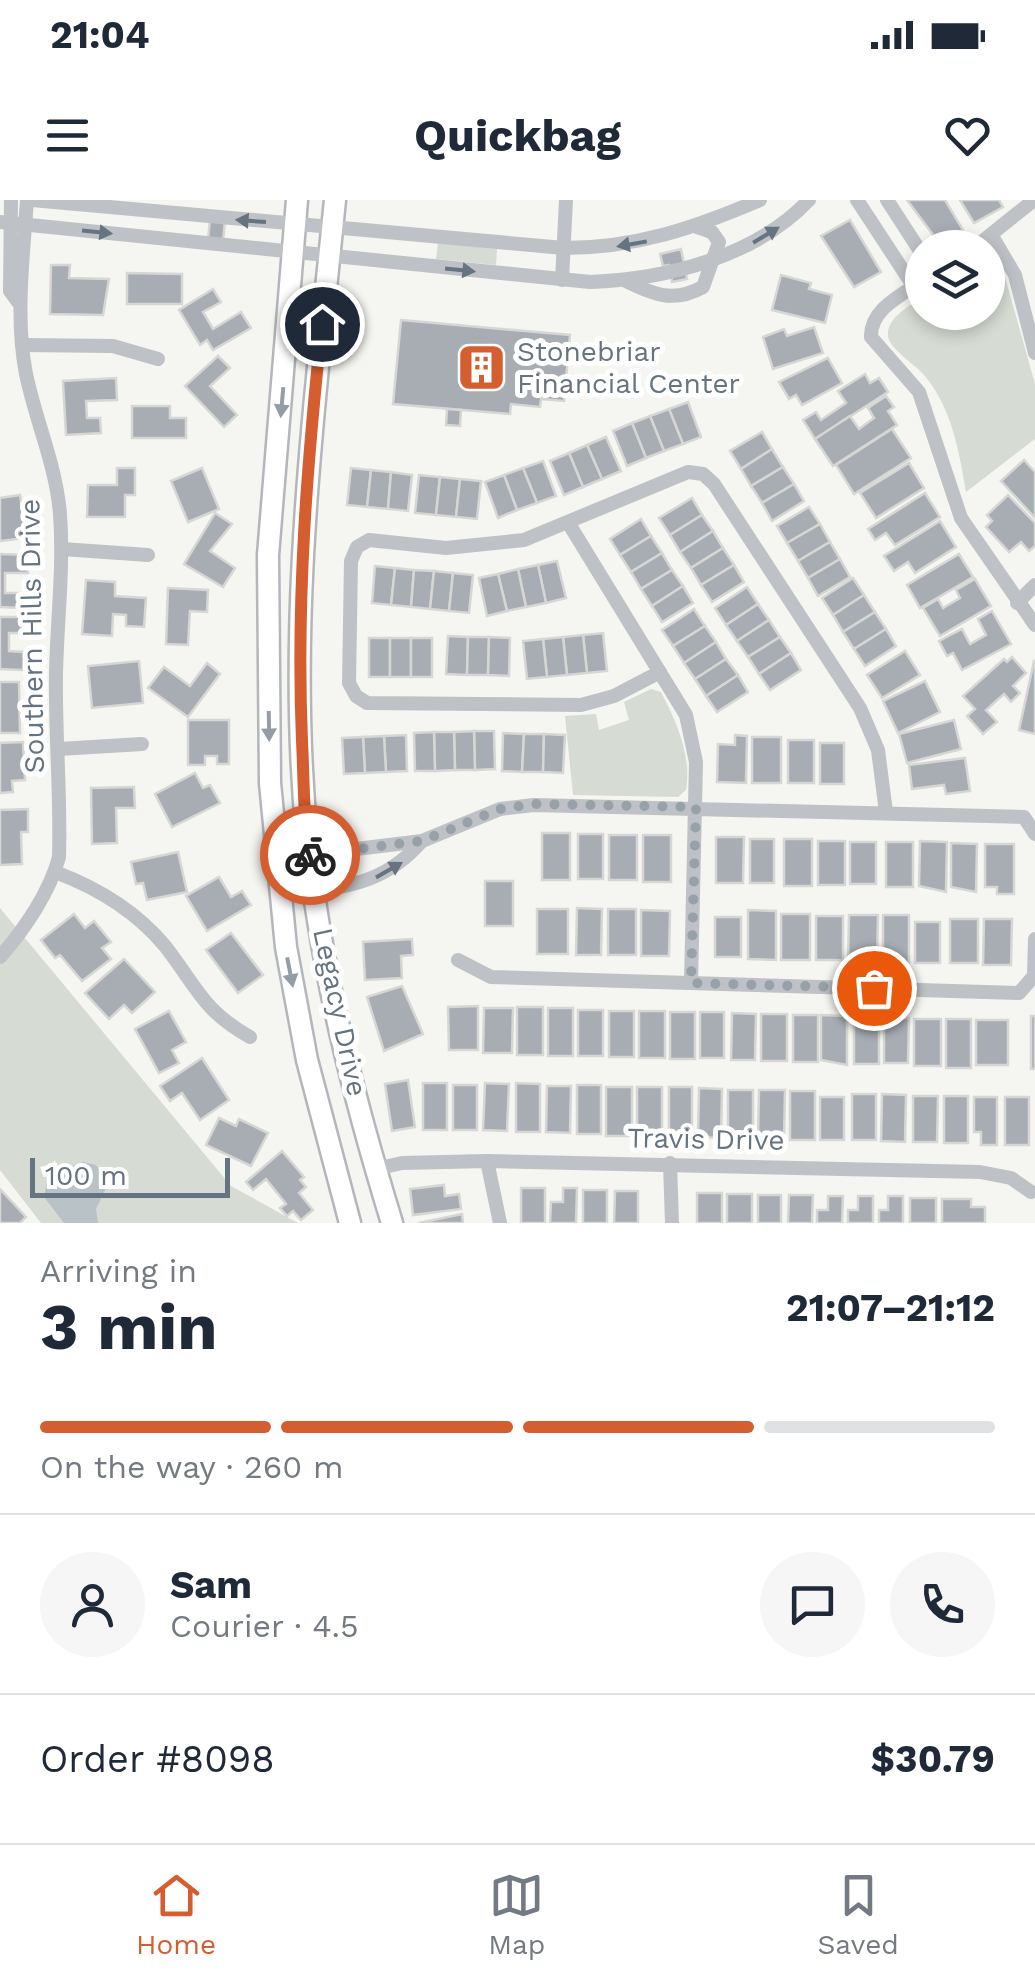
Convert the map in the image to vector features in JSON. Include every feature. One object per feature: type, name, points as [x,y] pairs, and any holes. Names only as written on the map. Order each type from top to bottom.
[{"type":"main road","name":"Legacy Drive","points":[[296,200],[268,555],[274,859],[307,1060],[350,1223]]},
{"type":"main road","name":"Legacy Drive","points":[[335,200],[306,470],[300,697],[310,856],[352,1082],[392,1223]]},
{"type":"street","points":[[562,280],[566,200]]},
{"type":"street","points":[[18,212],[332,226],[564,248],[612,248],[697,226],[760,200]]},
{"type":"street","points":[[18,212],[293,251],[562,280],[626,280],[716,257],[778,229],[809,200]]},
{"type":"street","points":[[857,200],[905,266]]},
{"type":"street","points":[[887,200],[906,230]]},
{"type":"street","points":[[999,230],[1034,200]]},
{"type":"street","name":"Southern Hills Drive","points":[[0,957],[55,872],[60,839],[57,631],[62,548],[50,452],[29,385],[23,345],[18,302],[24,287],[18,212]]},
{"type":"street","points":[[626,280],[654,295],[683,298],[702,288],[719,242],[712,232],[697,226]]},
{"type":"street","points":[[1005,258],[1015,275],[1035,353]]},
{"type":"street","points":[[905,293],[872,322],[871,336],[919,392],[961,518],[1035,625]]},
{"type":"street","points":[[23,345],[114,346],[158,359]]},
{"type":"street","points":[[660,672],[614,696],[581,706],[367,703],[356,696],[349,683],[350,562],[356,547],[369,540],[485,547],[569,524],[688,472],[703,474],[860,708],[878,750],[886,812]]},
{"type":"street","points":[[569,524],[686,715],[696,762],[691,983]]},
{"type":"street","points":[[62,548],[148,555]]},
{"type":"street","points":[[1018,603],[1035,585]]},
{"type":"street","points":[[59,749],[142,744]]},
{"type":"street","points":[[274,859],[422,841],[500,809],[534,804],[1024,817],[1034,829]]},
{"type":"street","points":[[279,896],[364,883],[399,867],[422,841]]},
{"type":"street","points":[[55,872],[108,894],[163,944],[216,1018],[250,1037]]},
{"type":"street","points":[[458,960],[491,977],[1020,993],[1034,976],[1035,939]]},
{"type":"street","points":[[487,1161],[500,1223]]},
{"type":"street","name":"Travis Drive","points":[[376,1169],[402,1163],[487,1161],[980,1172],[1011,1178],[1030,1192]]},
{"type":"street","points":[[670,1163],[672,1223]]},
{"type":"shaded area","points":[[438,243],[497,249],[496,265],[436,259]]},
{"type":"shaded area","points":[[1005,277],[1035,384],[1035,439],[966,492],[957,446],[941,401],[924,375],[893,346],[888,336],[905,309],[905,330],[1005,330]]},
{"type":"shaded area","points":[[651,689],[661,692],[681,739],[687,764],[686,790],[678,797],[573,795],[565,716],[596,714],[599,730],[629,720],[624,702]]},
{"type":"shaded area","points":[[0,908],[231,1186],[298,1223],[41,1223],[0,1170]]},
{"type":"shaded area","points":[[83,1162],[96,1165],[108,1184],[96,1209],[98,1223],[64,1223],[44,1197],[48,1176]]},
{"type":"building","points":[[907,200],[945,200],[963,230],[930,230]]},
{"type":"building","points":[[960,200],[999,200],[1003,207],[974,223]]},
{"type":"building","points":[[210,219],[225,220],[223,241],[208,240]]},
{"type":"building","points":[[850,220],[881,272],[854,287],[821,236]]},
{"type":"building","points":[[681,249],[687,279],[672,282],[669,265],[663,266],[660,254]]},
{"type":"building","points":[[51,265],[70,265],[69,278],[109,279],[103,315],[50,314]]},
{"type":"building","points":[[127,273],[182,274],[182,304],[127,304]]},
{"type":"building","points":[[781,275],[811,283],[809,289],[832,295],[825,323],[772,310]]},
{"type":"building","points":[[213,289],[221,302],[203,312],[213,329],[241,312],[251,328],[213,350],[207,340],[200,345],[179,310]]},
{"type":"building","name":"Stonebriar Financial Center","points":[[401,320],[570,335],[564,401],[541,399],[540,407],[511,404],[510,414],[393,404]]},
{"type":"building","points":[[814,327],[823,353],[773,369],[763,337],[784,329],[787,336]]},
{"type":"building","points":[[218,356],[230,368],[210,386],[237,415],[224,427],[185,386]]},
{"type":"building","points":[[828,358],[842,383],[802,405],[796,395],[789,399],[779,382]]},
{"type":"building","points":[[865,374],[870,383],[879,378],[888,392],[815,439],[803,420],[816,412],[821,420],[846,403],[838,391]]},
{"type":"building","points":[[116,378],[117,400],[86,401],[87,418],[100,418],[101,433],[66,435],[63,381]]},
{"type":"building","points":[[886,396],[894,407],[888,411],[897,425],[833,466],[815,439],[850,416],[859,429],[874,418],[868,408]]},
{"type":"building","points":[[688,402],[701,437],[683,444],[669,409]]},
{"type":"building","points":[[132,406],[170,406],[170,418],[186,418],[186,438],[132,438]]},
{"type":"building","points":[[447,409],[461,410],[460,426],[446,425]]},
{"type":"building","points":[[669,409],[683,444],[664,451],[650,416]]},
{"type":"building","points":[[650,416],[664,451],[646,458],[632,423]]},
{"type":"building","points":[[632,423],[646,458],[627,466],[613,431]]},
{"type":"building","points":[[892,429],[911,458],[854,494],[836,465]]},
{"type":"building","points":[[762,432],[772,449],[741,469],[730,451]]},
{"type":"building","points":[[606,437],[621,471],[602,479],[587,445]]},
{"type":"building","points":[[587,445],[602,479],[583,487],[569,453]]},
{"type":"building","points":[[772,449],[783,467],[751,486],[741,469]]},
{"type":"building","points":[[569,453],[583,487],[564,495],[550,461]]},
{"type":"building","points":[[1024,460],[1035,472],[1035,518],[1001,481]]},
{"type":"building","points":[[543,461],[556,496],[537,503],[523,468]]},
{"type":"building","points":[[909,463],[924,488],[876,518],[860,493]]},
{"type":"building","points":[[783,467],[794,484],[762,503],[751,486]]},
{"type":"building","points":[[117,468],[135,468],[135,495],[125,495],[125,517],[87,517],[88,485],[117,485]]},
{"type":"building","points":[[202,468],[219,509],[188,522],[171,481]]},
{"type":"building","points":[[351,468],[371,470],[367,507],[347,505]]},
{"type":"building","points":[[523,468],[537,503],[517,510],[504,475]]},
{"type":"building","points":[[371,470],[391,472],[388,509],[367,507]]},
{"type":"building","points":[[391,472],[412,475],[408,511],[388,509]]},
{"type":"building","points":[[419,475],[440,477],[436,515],[415,513]]},
{"type":"building","points":[[504,475],[517,510],[498,518],[485,482]]},
{"type":"building","points":[[440,477],[460,479],[456,517],[436,515]]},
{"type":"building","points":[[460,479],[481,481],[477,519],[456,517]]},
{"type":"building","points":[[794,484],[804,501],[772,521],[762,503]]},
{"type":"building","points":[[925,493],[940,517],[895,545],[886,533],[875,540],[868,529]]},
{"type":"building","points":[[20,495],[26,538],[0,541],[0,498]]},
{"type":"building","points":[[1008,495],[1035,523],[1035,546],[1029,551],[1021,542],[1009,552],[986,527],[992,521],[987,515]]},
{"type":"building","points":[[692,498],[702,515],[670,535],[659,518]]},
{"type":"building","points":[[809,507],[820,524],[787,543],[777,526]]},
{"type":"building","points":[[215,513],[232,524],[210,551],[235,568],[223,587],[184,564]]},
{"type":"building","points":[[702,515],[713,531],[680,552],[670,535]]},
{"type":"building","points":[[641,519],[651,536],[620,555],[610,539]]},
{"type":"building","points":[[940,521],[956,547],[915,573],[908,562],[894,571],[884,556]]},
{"type":"building","points":[[820,524],[830,542],[798,561],[787,543]]},
{"type":"building","points":[[713,531],[723,548],[691,568],[680,552]]},
{"type":"building","points":[[651,536],[662,553],[631,572],[620,555]]},
{"type":"building","points":[[830,542],[840,559],[808,578],[798,561]]},
{"type":"building","points":[[723,548],[734,565],[701,585],[691,568]]},
{"type":"building","points":[[662,553],[672,570],[641,589],[631,572]]},
{"type":"building","points":[[0,554],[28,555],[28,573],[5,573],[5,593],[23,593],[23,608],[0,607]]},
{"type":"building","points":[[959,554],[973,577],[920,608],[907,585]]},
{"type":"building","points":[[840,559],[850,577],[818,596],[808,578]]},
{"type":"building","points":[[557,561],[566,598],[546,603],[538,565]]},
{"type":"building","points":[[538,565],[546,603],[526,607],[518,569]]},
{"type":"building","points":[[734,565],[744,582],[712,602],[701,585]]},
{"type":"building","points":[[375,566],[395,568],[391,605],[372,603]]},
{"type":"building","points":[[395,568],[414,570],[411,607],[391,605]]},
{"type":"building","points":[[518,569],[526,607],[507,611],[498,574]]},
{"type":"building","points":[[414,570],[434,571],[430,609],[411,607]]},
{"type":"building","points":[[672,570],[683,586],[652,606],[641,589]]},
{"type":"building","points":[[434,571],[453,573],[449,611],[430,609]]},
{"type":"building","points":[[453,573],[473,575],[469,613],[449,611]]},
{"type":"building","points":[[498,574],[507,611],[487,616],[479,578]]},
{"type":"building","points":[[853,578],[864,595],[833,615],[822,598]]},
{"type":"building","points":[[975,579],[991,606],[940,636],[923,608],[938,599],[943,608],[960,598],[956,590]]},
{"type":"building","points":[[86,580],[115,582],[115,596],[146,598],[144,627],[126,626],[126,615],[113,614],[112,636],[82,634]]},
{"type":"building","points":[[683,586],[693,603],[662,622],[652,606]]},
{"type":"building","points":[[747,587],[758,604],[726,625],[715,608]]},
{"type":"building","points":[[168,588],[208,590],[207,612],[190,611],[188,645],[166,644]]},
{"type":"building","points":[[864,595],[875,612],[843,632],[833,615]]},
{"type":"building","points":[[758,604],[769,620],[737,641],[726,625]]},
{"type":"building","points":[[694,609],[705,626],[673,646],[662,630]]},
{"type":"building","points":[[992,611],[1011,644],[962,670],[953,653],[947,656],[939,641],[962,629],[970,644],[986,635],[978,619]]},
{"type":"building","points":[[875,612],[886,629],[854,649],[843,632]]},
{"type":"building","points":[[0,617],[26,617],[26,633],[9,633],[9,651],[24,652],[23,670],[0,669]]},
{"type":"building","points":[[769,620],[780,637],[748,657],[737,641]]},
{"type":"building","points":[[705,626],[716,642],[684,663],[673,646]]},
{"type":"building","points":[[886,629],[896,646],[865,666],[854,649]]},
{"type":"building","points":[[603,633],[607,671],[587,673],[583,635]]},
{"type":"building","points":[[583,635],[587,673],[567,675],[563,637]]},
{"type":"building","points":[[448,636],[468,637],[467,675],[446,674]]},
{"type":"building","points":[[468,637],[489,637],[488,675],[467,675]]},
{"type":"building","points":[[489,637],[510,638],[509,676],[488,675]]},
{"type":"building","points":[[563,637],[567,675],[547,677],[543,639]]},
{"type":"building","points":[[780,637],[791,653],[759,674],[748,657]]},
{"type":"building","points":[[369,638],[390,638],[390,677],[369,677]]},
{"type":"building","points":[[390,638],[411,638],[411,677],[390,677]]},
{"type":"building","points":[[411,638],[432,638],[432,677],[411,677]]},
{"type":"building","points":[[543,639],[547,677],[527,679],[523,641]]},
{"type":"building","points":[[716,642],[726,659],[695,679],[684,663]]},
{"type":"building","points":[[905,651],[920,675],[882,698],[867,675]]},
{"type":"building","points":[[791,653],[801,670],[770,690],[759,674]]},
{"type":"building","points":[[1012,657],[1026,673],[1013,686],[1020,693],[1011,702],[1004,694],[986,710],[997,722],[983,734],[967,716],[975,709],[963,696],[1004,659],[1007,662]]},
{"type":"building","points":[[726,659],[738,675],[706,696],[695,679]]},
{"type":"building","points":[[139,661],[143,703],[92,708],[88,666]]},
{"type":"building","points":[[1035,661],[1035,734],[1019,730]]},
{"type":"building","points":[[207,663],[220,674],[188,717],[148,688],[164,667],[190,686]]},
{"type":"building","points":[[738,675],[748,692],[717,712],[706,696]]},
{"type":"building","points":[[925,681],[940,712],[898,733],[883,701]]},
{"type":"building","points":[[0,682],[19,682],[20,733],[0,733]]},
{"type":"building","points":[[188,720],[229,720],[229,764],[217,764],[217,756],[205,756],[205,765],[188,765]]},
{"type":"building","points":[[954,720],[961,749],[907,763],[899,734]]},
{"type":"building","points":[[474,731],[494,731],[495,769],[475,770]]},
{"type":"building","points":[[474,731],[475,770],[455,770],[454,732]]},
{"type":"building","points":[[434,732],[454,732],[455,770],[435,771]]},
{"type":"building","points":[[434,732],[435,771],[415,771],[414,733]]},
{"type":"building","points":[[503,733],[524,734],[522,772],[502,771]]},
{"type":"building","points":[[524,734],[544,734],[543,772],[522,772]]},
{"type":"building","points":[[544,734],[565,735],[563,773],[543,772]]},
{"type":"building","points":[[406,735],[407,771],[386,772],[384,736]]},
{"type":"building","points":[[735,735],[747,736],[746,783],[717,782],[718,744],[735,745]]},
{"type":"building","points":[[384,736],[386,772],[365,773],[363,737]]},
{"type":"building","points":[[363,737],[365,773],[344,774],[342,738]]},
{"type":"building","points":[[752,737],[781,737],[781,783],[752,783]]},
{"type":"building","points":[[788,740],[814,740],[814,783],[788,783]]},
{"type":"building","points":[[23,742],[25,780],[12,781],[13,792],[0,793],[0,743]]},
{"type":"building","points":[[820,743],[844,743],[844,784],[820,784]]},
{"type":"building","points":[[965,758],[970,791],[946,794],[944,785],[912,789],[909,765]]},
{"type":"building","points":[[195,773],[203,788],[210,785],[220,803],[172,827],[155,794]]},
{"type":"building","points":[[134,787],[135,808],[116,808],[117,843],[92,844],[91,788]]},
{"type":"building","points":[[28,809],[28,832],[21,832],[22,864],[0,865],[0,810]]},
{"type":"building","points":[[542,833],[570,833],[570,880],[542,880]]},
{"type":"building","points":[[578,834],[603,834],[603,879],[578,879]]},
{"type":"building","points":[[609,835],[637,835],[637,880],[609,880]]},
{"type":"building","points":[[643,835],[671,835],[671,882],[643,882]]},
{"type":"building","points":[[716,837],[744,837],[743,883],[716,883]]},
{"type":"building","points":[[750,839],[774,839],[774,883],[750,883]]},
{"type":"building","points":[[784,839],[812,839],[812,886],[784,886]]},
{"type":"building","points":[[818,841],[845,841],[845,885],[818,885]]},
{"type":"building","points":[[920,841],[947,842],[946,892],[919,886]]},
{"type":"building","points":[[850,842],[876,842],[876,884],[850,884]]},
{"type":"building","points":[[886,842],[913,842],[913,887],[886,887]]},
{"type":"building","points":[[951,843],[977,844],[976,892],[951,887]]},
{"type":"building","points":[[985,844],[1014,844],[1014,894],[997,894],[997,887],[985,887]]},
{"type":"building","points":[[178,852],[187,892],[147,900],[143,883],[136,884],[131,862]]},
{"type":"building","points":[[219,877],[231,897],[242,891],[251,905],[207,931],[186,896]]},
{"type":"building","points":[[485,881],[513,881],[513,926],[485,926]]},
{"type":"building","points":[[577,908],[602,909],[601,955],[576,955]]},
{"type":"building","points":[[537,909],[568,909],[568,954],[537,954]]},
{"type":"building","points":[[608,909],[636,909],[636,955],[608,955]]},
{"type":"building","points":[[641,910],[670,911],[669,956],[641,956]]},
{"type":"building","points":[[748,910],[776,911],[776,960],[748,959]]},
{"type":"building","points":[[74,914],[85,928],[94,921],[111,942],[102,948],[111,959],[82,981],[41,940]]},
{"type":"building","points":[[781,914],[810,914],[810,960],[781,960]]},
{"type":"building","points":[[849,915],[878,915],[877,962],[848,962]]},
{"type":"building","points":[[883,915],[909,915],[909,963],[883,963]]},
{"type":"building","points":[[816,916],[843,916],[843,960],[816,960]]},
{"type":"building","points":[[715,917],[741,917],[741,957],[715,957]]},
{"type":"building","points":[[950,919],[978,919],[978,963],[950,963]]},
{"type":"building","points":[[984,919],[1012,919],[1011,965],[983,965]]},
{"type":"building","points":[[915,922],[940,922],[940,963],[915,963]]},
{"type":"building","points":[[231,933],[263,975],[238,993],[206,950]]},
{"type":"building","points":[[412,939],[413,955],[401,956],[402,978],[365,980],[363,942]]},
{"type":"building","points":[[124,959],[155,992],[132,1013],[124,1005],[109,1019],[85,993]]},
{"type":"building","points":[[402,986],[423,1034],[384,1051],[367,997]]},
{"type":"building","points":[[478,1006],[478,1050],[449,1050],[448,1007]]},
{"type":"building","points":[[517,1007],[543,1007],[543,1055],[517,1055]]},
{"type":"building","points":[[484,1008],[513,1008],[512,1053],[483,1053]]},
{"type":"building","points":[[548,1008],[573,1008],[573,1056],[548,1056]]},
{"type":"building","points":[[578,1010],[603,1010],[603,1056],[578,1056]]},
{"type":"building","points":[[169,1011],[186,1042],[172,1050],[179,1063],[159,1073],[135,1029]]},
{"type":"building","points":[[609,1011],[634,1011],[634,1057],[609,1057]]},
{"type":"building","points":[[639,1011],[665,1011],[665,1058],[639,1058]]},
{"type":"building","points":[[670,1012],[695,1012],[695,1059],[670,1059]]},
{"type":"building","points":[[700,1012],[724,1012],[724,1058],[700,1058]]},
{"type":"building","points":[[732,1013],[756,1014],[755,1060],[731,1060]]},
{"type":"building","points":[[761,1014],[787,1014],[787,1061],[761,1061]]},
{"type":"building","points":[[793,1015],[818,1015],[818,1062],[793,1062]]},
{"type":"building","points":[[821,1015],[847,1016],[847,1065],[821,1060]]},
{"type":"building","points":[[854,1016],[879,1016],[879,1064],[854,1064]]},
{"type":"building","points":[[1031,1016],[1035,1016],[1035,1069],[1031,1069]]},
{"type":"building","points":[[884,1018],[909,1018],[908,1063],[884,1063]]},
{"type":"building","points":[[914,1019],[941,1019],[941,1066],[914,1066]]},
{"type":"building","points":[[946,1019],[971,1019],[971,1068],[946,1068]]},
{"type":"building","points":[[976,1020],[1008,1020],[1008,1065],[976,1065]]},
{"type":"building","points":[[202,1058],[229,1100],[200,1120],[182,1093],[170,1101],[160,1086]]},
{"type":"building","points":[[408,1080],[415,1127],[392,1131],[385,1084]]},
{"type":"building","points":[[423,1083],[447,1083],[447,1130],[423,1130]]},
{"type":"building","points":[[485,1083],[509,1084],[507,1131],[483,1130]]},
{"type":"building","points":[[516,1083],[540,1084],[540,1132],[516,1132]]},
{"type":"building","points":[[453,1085],[477,1085],[477,1130],[453,1130]]},
{"type":"building","points":[[577,1085],[601,1085],[601,1134],[577,1134]]},
{"type":"building","points":[[547,1086],[571,1086],[570,1133],[546,1132]]},
{"type":"building","points":[[606,1087],[632,1087],[632,1136],[606,1136]]},
{"type":"building","points":[[637,1087],[662,1087],[662,1135],[637,1135]]},
{"type":"building","points":[[669,1087],[692,1087],[692,1136],[669,1136]]},
{"type":"building","points":[[699,1088],[722,1089],[721,1138],[698,1137]]},
{"type":"building","points":[[728,1090],[753,1090],[753,1138],[728,1138]]},
{"type":"building","points":[[759,1090],[785,1090],[784,1139],[758,1139]]},
{"type":"building","points":[[790,1091],[815,1091],[815,1140],[790,1140]]},
{"type":"building","points":[[852,1094],[876,1094],[876,1140],[852,1140]]},
{"type":"building","points":[[882,1094],[906,1095],[905,1142],[881,1141]]},
{"type":"building","points":[[913,1096],[938,1096],[937,1142],[913,1142]]},
{"type":"building","points":[[944,1096],[968,1096],[968,1143],[944,1143]]},
{"type":"building","points":[[820,1097],[844,1097],[844,1140],[820,1140]]},
{"type":"building","points":[[974,1097],[997,1097],[997,1145],[981,1145],[981,1132],[974,1132]]},
{"type":"building","points":[[1005,1097],[1029,1097],[1029,1145],[1005,1145]]},
{"type":"building","points":[[219,1118],[236,1126],[239,1119],[268,1133],[251,1166],[206,1145]]},
{"type":"building","points":[[282,1151],[304,1177],[300,1180],[306,1187],[299,1193],[313,1210],[301,1220],[293,1211],[287,1216],[280,1208],[286,1204],[266,1179],[253,1190],[246,1182]]},
{"type":"building","points":[[444,1185],[445,1196],[459,1194],[461,1209],[413,1215],[410,1189]]},
{"type":"building","points":[[521,1188],[545,1188],[545,1223],[521,1223]]},
{"type":"building","points":[[563,1188],[577,1188],[576,1223],[550,1223],[551,1202],[563,1202]]},
{"type":"building","points":[[0,1189],[26,1217],[20,1223],[0,1223]]},
{"type":"building","points":[[583,1190],[607,1190],[607,1223],[583,1223]]},
{"type":"building","points":[[615,1191],[638,1191],[638,1223],[614,1223]]},
{"type":"building","points":[[697,1193],[722,1193],[722,1223],[697,1223]]},
{"type":"building","points":[[727,1194],[752,1194],[752,1223],[727,1223]]},
{"type":"building","points":[[758,1195],[781,1195],[781,1223],[758,1223]]},
{"type":"building","points":[[789,1195],[813,1195],[812,1223],[788,1223]]},
{"type":"building","points":[[828,1196],[843,1196],[842,1223],[817,1223],[817,1210],[828,1210]]},
{"type":"building","points":[[858,1196],[873,1196],[873,1223],[848,1223],[848,1210],[858,1210]]},
{"type":"building","points":[[888,1196],[903,1196],[903,1223],[879,1223],[879,1210],[888,1210]]},
{"type":"building","points":[[910,1198],[936,1198],[936,1223],[910,1223]]},
{"type":"building","points":[[942,1199],[971,1199],[971,1207],[985,1207],[985,1223],[942,1223]]},
{"type":"building","points":[[462,1214],[463,1223],[419,1223]]},
{"type":"way so far","points":[[310,855],[422,841],[500,809],[534,804],[696,807],[691,983],[874,988]]},
{"type":"place","name":"Stonebriar Financial Center","points":[[482,367]]},
{"type":"route","points":[[310,855],[300,697],[300,593],[306,470],[322,324]]}]
